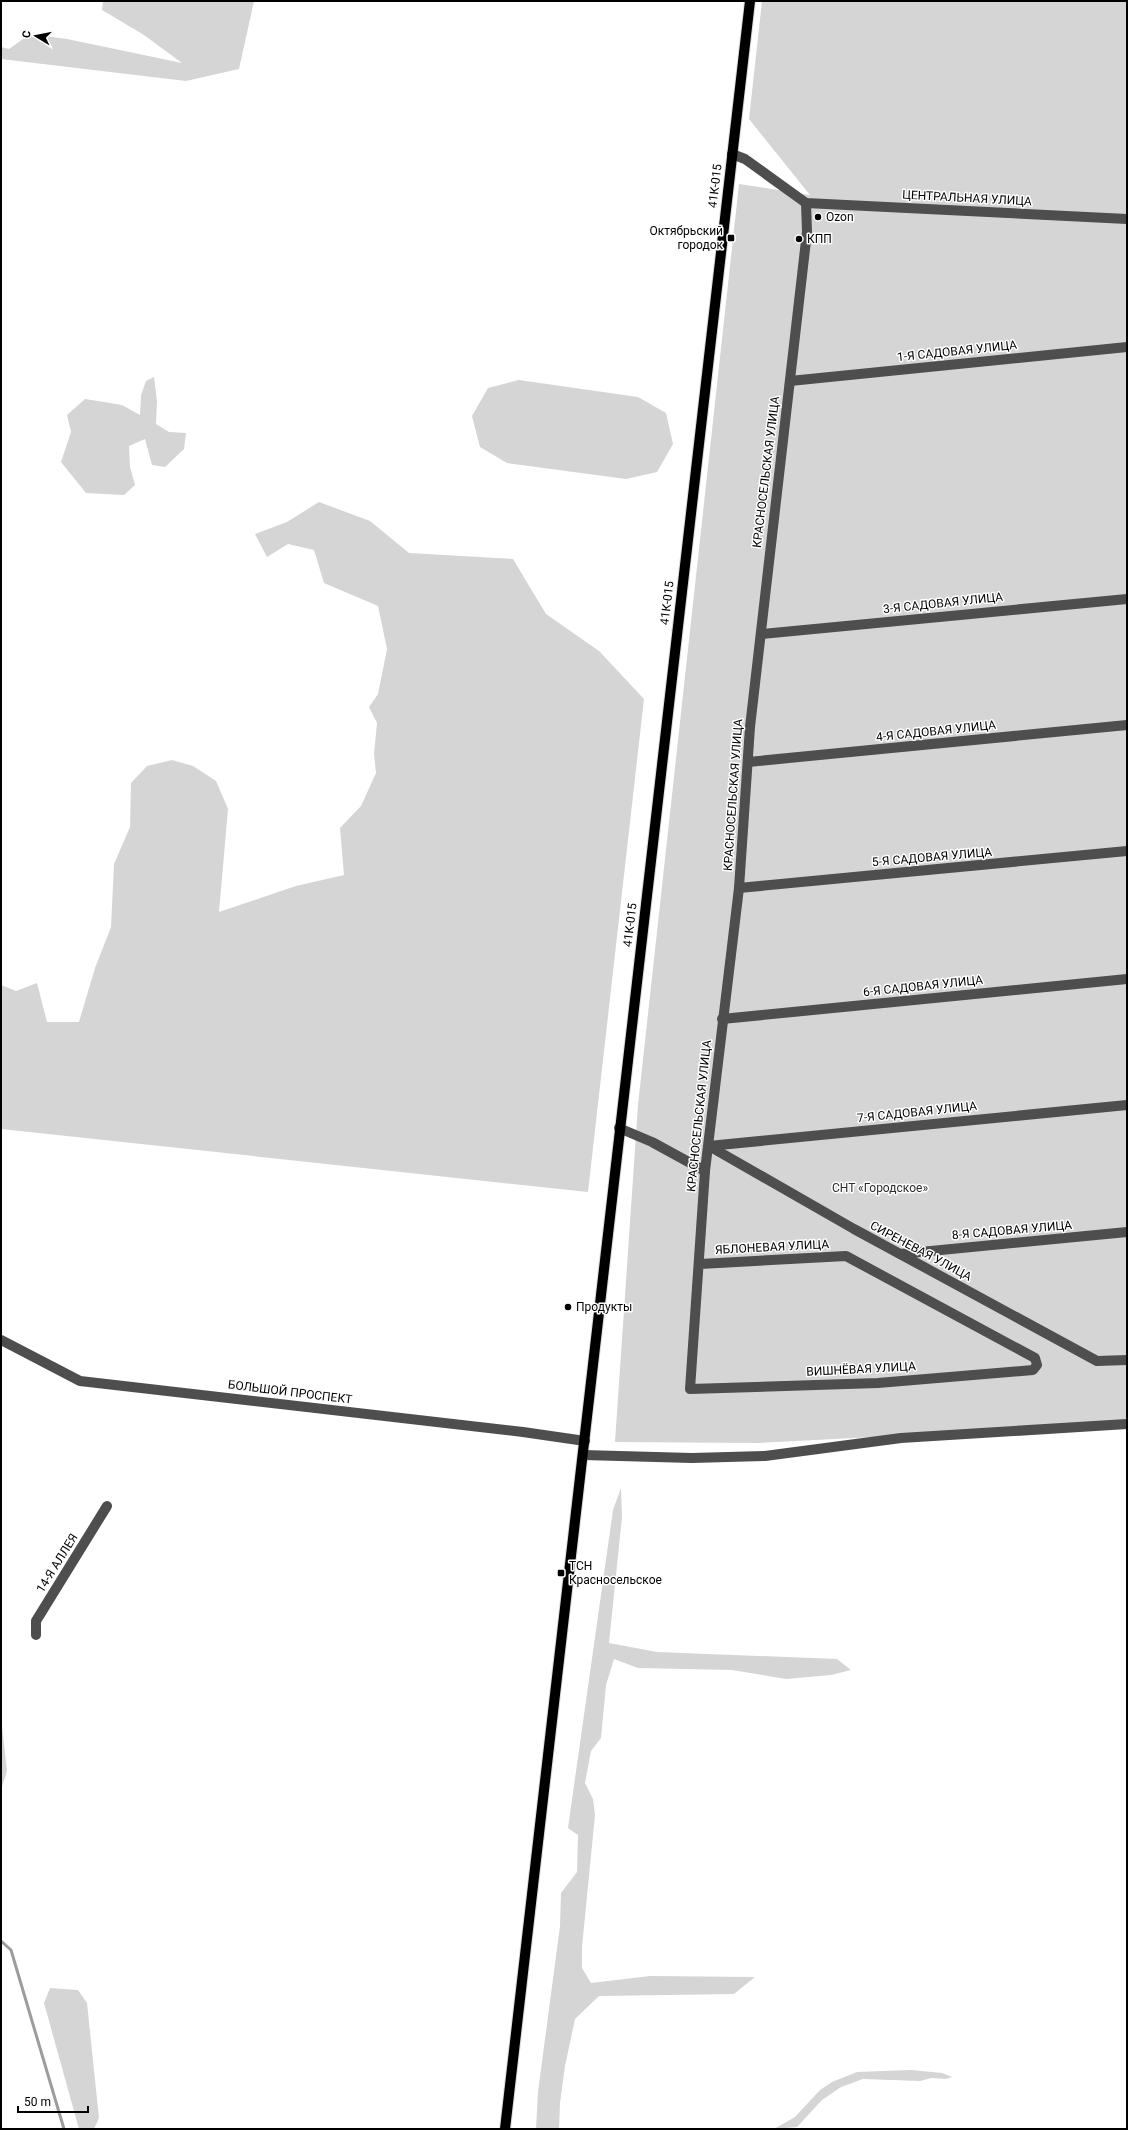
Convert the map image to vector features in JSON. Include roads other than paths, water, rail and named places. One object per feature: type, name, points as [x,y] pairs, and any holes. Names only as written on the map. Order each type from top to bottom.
[{"type":"main road","name":"41К-015","points":[[505,2129],[750,1]]},
{"type":"street","points":[[732,154],[745,159],[806,203]]},
{"type":"street","name":"ЦЕНТРАЛЬНАЯ УЛИЦА","points":[[806,203],[1127,219]]},
{"type":"street","name":"КРАСНОСЕЛЬСКАЯ УЛИЦА","points":[[690,1389],[700,1264],[705,1171],[722,1019],[739,888],[748,762],[761,634],[807,232],[806,203]]},
{"type":"street","name":"1-Я САДОВАЯ УЛИЦА","points":[[790,381],[1127,347]]},
{"type":"street","name":"3-Я САДОВАЯ УЛИЦА","points":[[761,634],[1127,599]]},
{"type":"street","name":"4-Я САДОВАЯ УЛИЦА","points":[[748,762],[1127,725]]},
{"type":"street","name":"5-Я САДОВАЯ УЛИЦА","points":[[739,888],[1127,851]]},
{"type":"street","name":"6-Я САДОВАЯ УЛИЦА","points":[[722,1019],[1127,980]]},
{"type":"street","name":"7-Я САДОВАЯ УЛИЦА","points":[[709,1146],[1127,1105]]},
{"type":"street","points":[[620,1128],[652,1142],[705,1171]]},
{"type":"street","name":"СИРЕНЕВАЯ УЛИЦА","points":[[709,1146],[900,1254],[1097,1361],[1127,1360]]},
{"type":"street","name":"8-Я САДОВАЯ УЛИЦА","points":[[900,1254],[1127,1232]]},
{"type":"street","name":"ЯБЛОНЕВАЯ УЛИЦА","points":[[700,1264],[846,1256],[1036,1358],[1037,1365],[1033,1370]]},
{"type":"street","name":"БОЛЬШОЙ ПРОСПЕКТ","points":[[1,1340],[80,1381],[523,1432],[585,1441]]},
{"type":"street","name":"ВИШНЁВАЯ УЛИЦА","points":[[690,1389],[878,1383],[1033,1370]]},
{"type":"street","points":[[583,1455],[692,1458],[765,1456],[901,1438],[1127,1424]]},
{"type":"street","name":"14-Я АЛЛЕЯ","points":[[36,1635],[36,1621],[107,1506]]},
{"type":"waterway","points":[[1,1941],[11,1950],[64,2129]]},
{"type":"place","name":"Ozon","points":[[818,217]]},
{"type":"place","name":"Октябрьский городок","points":[[731,238]]},
{"type":"place","name":"КПП","points":[[799,239]]},
{"type":"place","name":"Продукты","points":[[568,1307]]},
{"type":"place","name":"ТСН Красносельское","points":[[561,1573]]},
{"type":"park label","name":"СНТ «Городское»","points":[[880,1188]]}]
